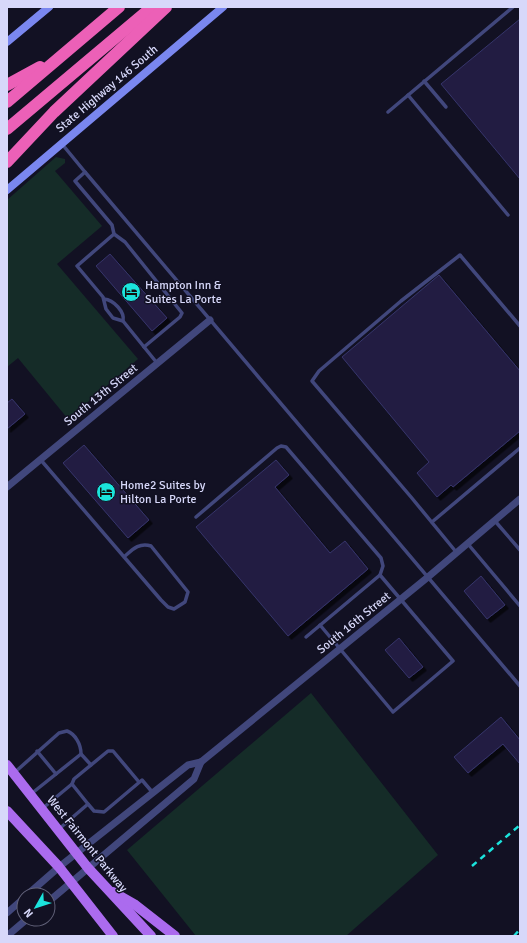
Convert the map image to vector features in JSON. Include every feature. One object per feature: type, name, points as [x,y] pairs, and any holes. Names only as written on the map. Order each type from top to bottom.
[{"type":"highway","points":[[7,102],[119,7]]},
{"type":"highway","points":[[7,129],[152,7]]},
{"type":"highway","points":[[7,162],[54,112],[166,7]]},
{"type":"highway","points":[[7,85],[64,54]]},
{"type":"main road","points":[[7,42],[49,7]]},
{"type":"main road","name":"State Highway 146 South","points":[[7,190],[223,7]]},
{"type":"main road","name":"West Fairmont Parkway","points":[[10,769],[88,868],[150,936]]},
{"type":"main road","points":[[7,811],[71,882],[113,936]]},
{"type":"main road","points":[[105,888],[134,904],[175,936]]},
{"type":"main road","points":[[90,905],[103,936]]},
{"type":"street","name":"South 13th Street","points":[[7,487],[210,320]]},
{"type":"street","name":"South 16th Street","points":[[36,887],[58,867],[188,766],[201,762],[520,500]]},
{"type":"street","name":"South 16th Street","points":[[56,895],[194,779],[201,762]]},
{"type":"street","points":[[7,913],[16,905]]},
{"type":"street","points":[[7,936],[18,927]]},
{"type":"lane","points":[[388,112],[513,7]]},
{"type":"lane","points":[[424,81],[446,107]]},
{"type":"lane","points":[[408,95],[508,215]]},
{"type":"lane","points":[[62,143],[520,686]]},
{"type":"lane","points":[[86,172],[75,181],[112,225],[114,234],[125,242],[182,312],[180,318],[144,347]]},
{"type":"lane","points":[[114,234],[77,266],[104,299],[106,309],[114,318],[123,322],[157,363]]},
{"type":"lane","points":[[457,553],[312,381],[325,366],[402,301],[460,255],[520,326]]},
{"type":"lane","points":[[104,299],[112,301],[124,317],[123,322]]},
{"type":"lane","points":[[196,517],[277,448],[286,447],[380,558],[383,566],[380,575],[306,637]]},
{"type":"lane","points":[[432,522],[520,448]]},
{"type":"lane","points":[[40,459],[124,557],[168,607],[174,609],[185,602],[188,592],[151,546],[141,545],[135,547],[124,557]]},
{"type":"lane","points":[[495,521],[520,550]]},
{"type":"lane","points":[[468,544],[520,606]]},
{"type":"lane","points":[[320,625],[393,712],[453,661],[380,575]]},
{"type":"lane","points":[[10,769],[37,751],[59,733],[67,731],[77,739],[80,744],[81,754],[91,765]]},
{"type":"lane","points":[[37,751],[56,774]]},
{"type":"lane","points":[[42,809],[72,784],[74,779],[108,751],[113,751],[139,782]]},
{"type":"lane","points":[[31,794],[81,754]]},
{"type":"lane","points":[[72,784],[94,811],[104,812],[142,780],[153,793]]},
{"type":"lane","points":[[58,830],[88,804]]},
{"type":"green space","points":[[56,157],[65,159],[65,163],[55,171],[102,226],[57,264],[138,359],[68,419],[18,358],[7,367],[7,200]]},
{"type":"green space","points":[[311,693],[438,855],[346,936],[196,936],[127,850]]},
{"type":"building","points":[[520,19],[520,179],[441,84]]},
{"type":"building","name":"Hampton Inn & Suites La Porte","points":[[110,254],[167,318],[152,331],[96,266]]},
{"type":"building","points":[[439,275],[520,371],[520,431],[453,487],[451,485],[437,497],[417,473],[429,462],[342,357]]},
{"type":"building","points":[[12,399],[25,414],[7,429],[7,403]]},
{"type":"building","name":"Home2 Suites by Hilton La Porte","points":[[84,445],[149,520],[128,538],[63,463]]},
{"type":"building","points":[[276,460],[289,475],[275,487],[330,553],[345,541],[368,569],[288,636],[196,527]]},
{"type":"building","points":[[481,576],[505,605],[487,619],[464,591]]},
{"type":"building","points":[[399,638],[423,667],[409,678],[385,650]]},
{"type":"building","points":[[501,717],[520,740],[520,764],[503,744],[468,773],[454,757]]},
{"type":"railway","points":[[472,866],[520,825]]},
{"type":"railway","points":[[514,936],[520,929]]},
{"type":"place","name":"Hampton Inn & Suites La Porte","points":[[131,292]]},
{"type":"place","name":"Home2 Suites by Hilton La Porte","points":[[106,492]]}]
